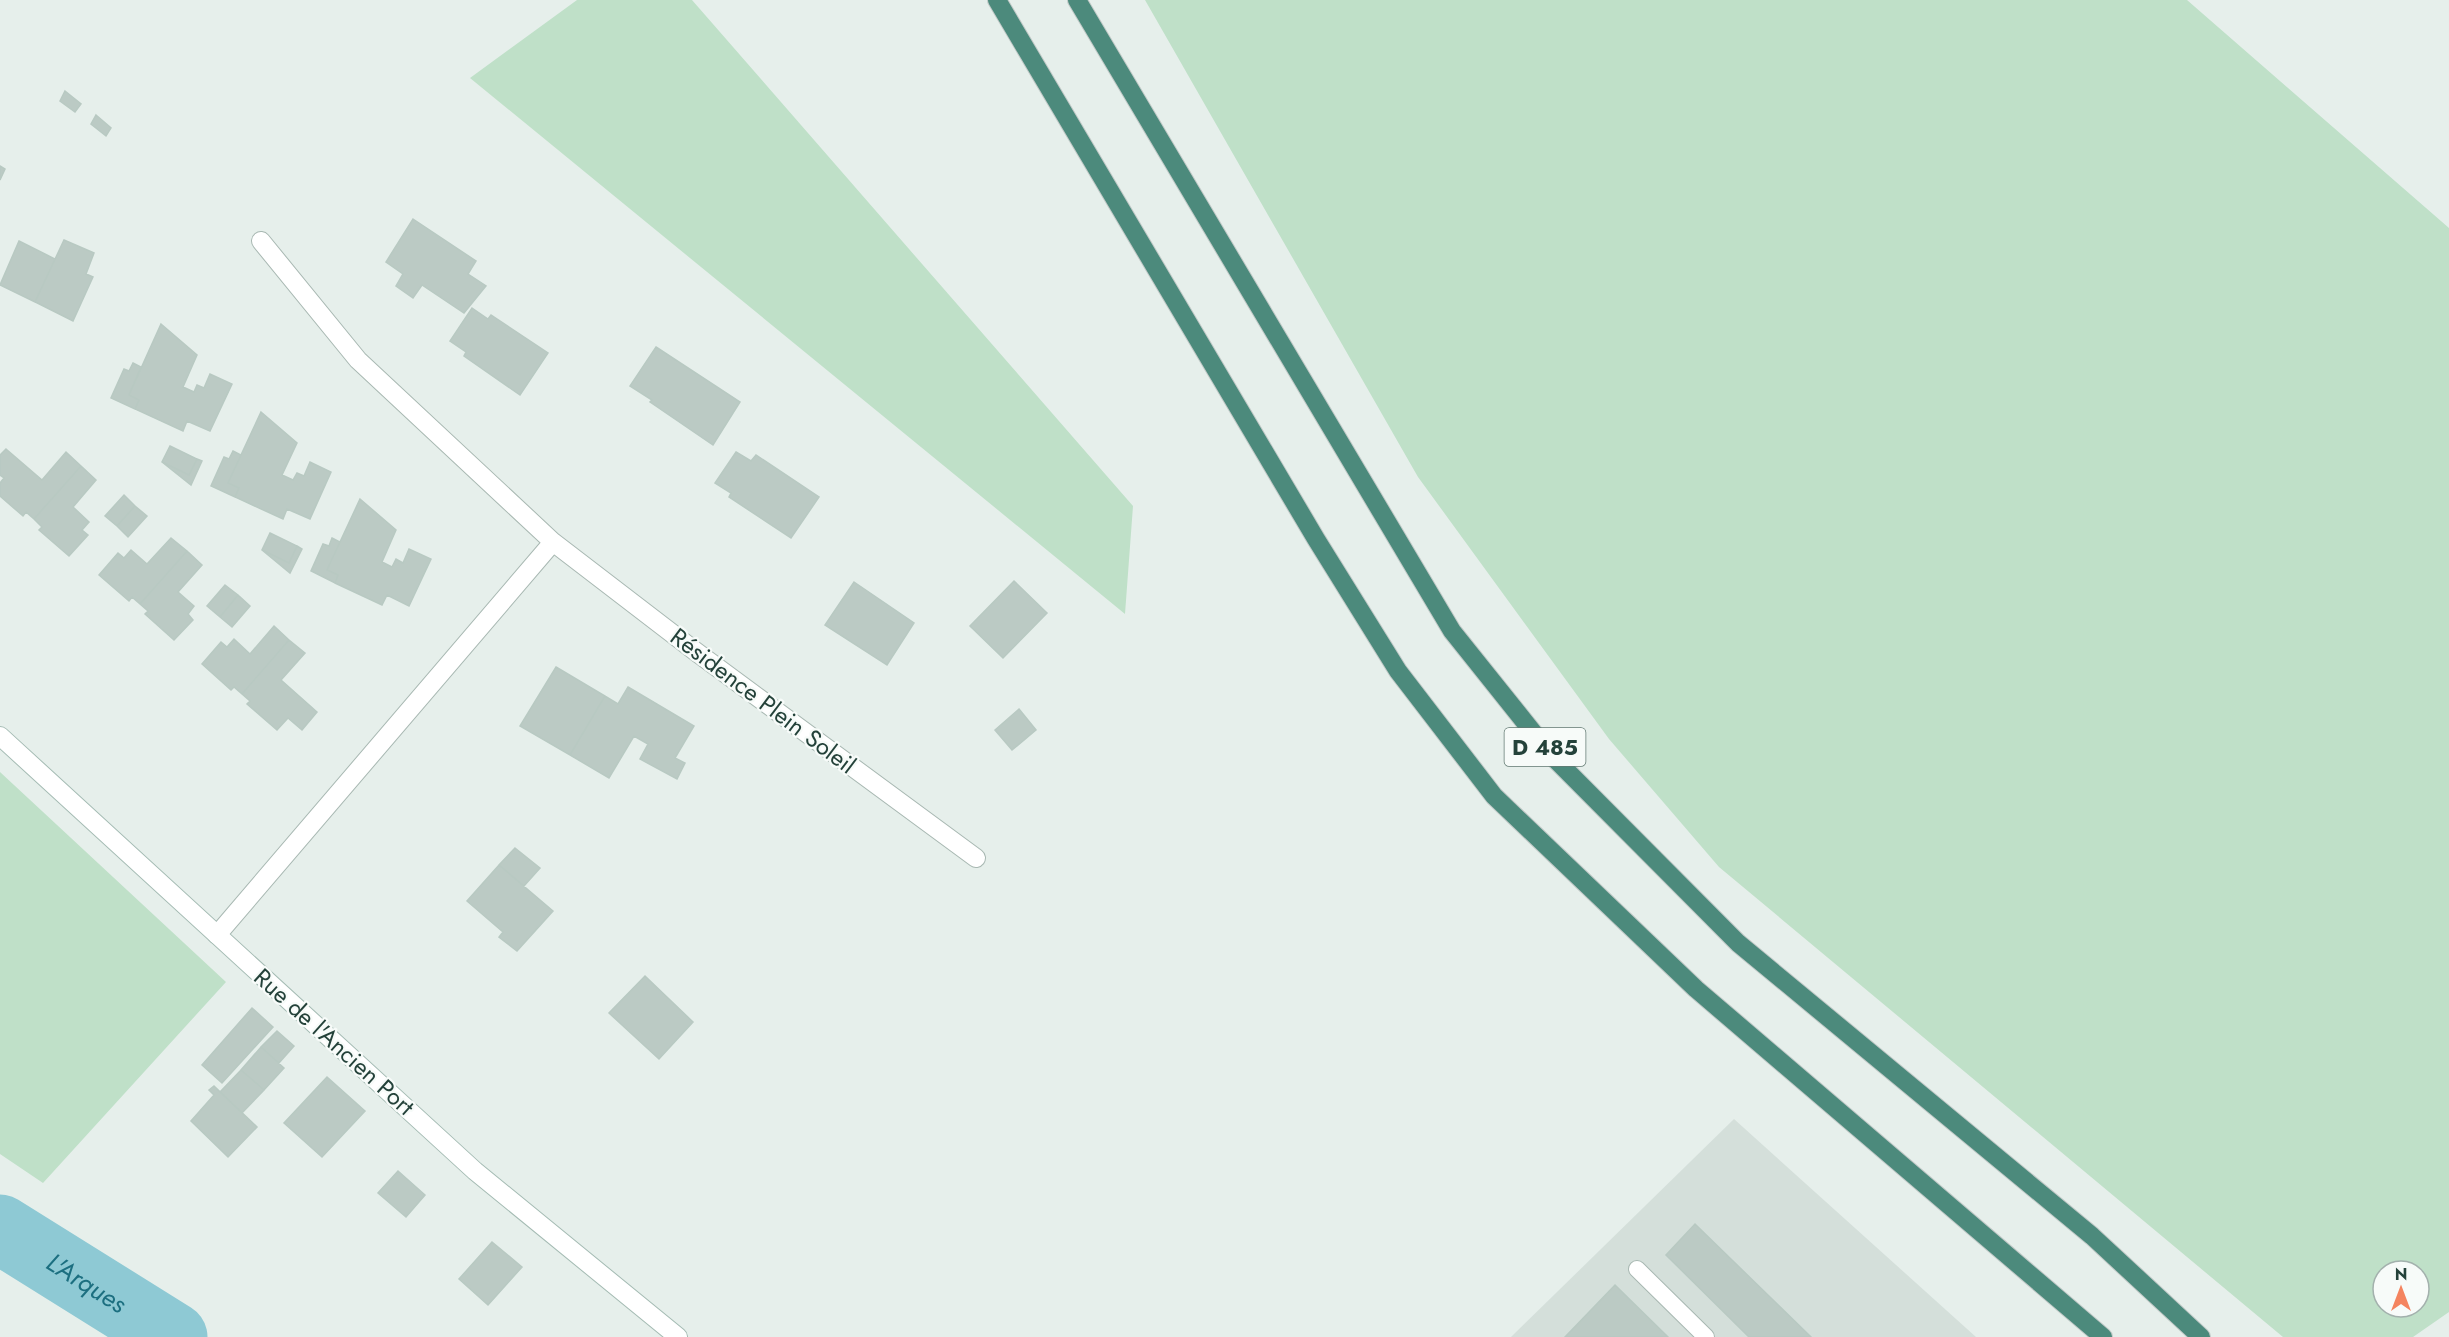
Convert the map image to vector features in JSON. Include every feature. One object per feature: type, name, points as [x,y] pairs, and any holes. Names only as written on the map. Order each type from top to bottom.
[{"type":"highway","name":"D 485","points":[[997,0],[1316,539],[1392,661],[1494,796],[1696,989],[2103,1337]]},
{"type":"highway","name":"D 485","points":[[1077,0],[1452,631],[1552,756],[1738,943],[2092,1236],[2201,1337]]},
{"type":"street","name":"Résidence Plein Soleil","points":[[261,241],[358,360],[553,542],[695,651],[976,858]]},
{"type":"street","points":[[217,935],[553,542]]},
{"type":"street","name":"Rue de l'Ancien Port","points":[[0,736],[475,1171],[678,1337]]},
{"type":"lane","points":[[1636,1269],[1706,1337]]},
{"type":"shaded area","points":[[1734,1119],[1976,1337],[1511,1337]]},
{"type":"green space","points":[[577,0],[692,0],[1133,506],[1125,614],[470,78]]},
{"type":"green space","points":[[1145,0],[2187,0],[2449,228],[2449,1312],[2413,1337],[2283,1337],[1719,867],[1609,739],[1418,477]]},
{"type":"green space","points":[[0,772],[226,982],[43,1183],[0,1154]]},
{"type":"building","points":[[65,91],[81,104],[75,112],[60,101]]},
{"type":"building","points":[[96,115],[111,128],[106,136],[91,124]]},
{"type":"building","points":[[0,166],[5,169],[0,180]]},
{"type":"building","points":[[413,219],[476,261],[468,274],[486,286],[464,313],[422,285],[413,298],[396,286],[403,274],[386,262]]},
{"type":"building","points":[[64,240],[94,253],[86,274],[93,277],[73,321],[35,302]]},
{"type":"building","points":[[19,241],[55,259],[35,302],[0,285]]},
{"type":"building","points":[[472,308],[488,319],[491,315],[548,353],[520,395],[464,356],[466,352],[450,341]]},
{"type":"building","points":[[161,324],[197,355],[183,387],[194,392],[197,385],[204,388],[210,374],[232,384],[210,431],[187,421],[183,431],[135,409],[139,400],[129,395]]},
{"type":"building","points":[[656,347],[740,402],[713,445],[630,386]]},
{"type":"building","points":[[133,363],[141,367],[129,395],[139,400],[135,409],[111,398],[124,369],[129,371]]},
{"type":"building","points":[[261,412],[297,443],[282,475],[293,480],[297,473],[304,476],[310,462],[331,472],[310,519],[287,509],[283,519],[235,497],[239,488],[228,483]]},
{"type":"building","points":[[170,446],[197,459],[189,475],[162,462]]},
{"type":"building","points":[[6,449],[42,480],[66,452],[81,466],[34,519],[26,512],[23,516],[0,496],[0,483],[4,478],[0,475],[0,455]]},
{"type":"building","points":[[233,451],[241,455],[228,483],[239,488],[235,497],[211,486],[224,457],[229,459]]},
{"type":"building","points":[[736,452],[751,461],[756,455],[819,497],[791,538],[729,497],[731,493],[715,483]]},
{"type":"building","points":[[197,459],[202,461],[191,485],[162,462],[189,475]]},
{"type":"building","points":[[81,466],[96,480],[73,507],[89,522],[82,530],[88,535],[69,556],[39,530],[42,527],[34,519]]},
{"type":"building","points":[[124,495],[135,506],[117,526],[105,516]]},
{"type":"building","points":[[360,499],[396,530],[382,562],[392,567],[396,559],[403,563],[409,549],[431,559],[409,606],[387,595],[382,605],[335,583],[338,575],[327,570]]},
{"type":"building","points":[[135,506],[147,516],[128,537],[117,526]]},
{"type":"building","points":[[270,533],[297,546],[289,563],[262,550]]},
{"type":"building","points":[[171,538],[187,551],[140,604],[132,597],[129,601],[99,575],[118,553],[124,558],[131,550],[147,564]]},
{"type":"building","points":[[332,538],[340,542],[327,570],[338,575],[335,583],[311,571],[323,544],[329,546]]},
{"type":"building","points":[[297,546],[302,549],[290,573],[262,550],[289,563]]},
{"type":"building","points":[[187,551],[202,565],[178,592],[194,606],[188,614],[193,620],[174,640],[145,614],[148,611],[140,604]]},
{"type":"building","points":[[1014,581],[1047,613],[1003,658],[970,626]]},
{"type":"building","points":[[854,582],[914,623],[887,665],[825,625]]},
{"type":"building","points":[[225,585],[238,595],[220,617],[207,606]]},
{"type":"building","points":[[238,595],[250,606],[232,627],[220,617]]},
{"type":"building","points":[[274,626],[289,640],[242,694],[234,687],[231,690],[202,664],[221,642],[227,647],[234,639],[250,654]]},
{"type":"building","points":[[289,640],[305,653],[281,680],[317,712],[302,730],[288,718],[277,730],[247,704],[250,701],[242,694]]},
{"type":"building","points":[[556,667],[605,696],[570,755],[520,726]]},
{"type":"building","points":[[628,687],[694,726],[675,758],[685,763],[677,779],[640,759],[648,744],[634,736],[609,778],[570,755],[605,696],[618,704]]},
{"type":"building","points":[[1019,709],[1036,730],[1012,750],[995,730]]},
{"type":"building","points":[[515,848],[540,868],[524,886],[499,865]]},
{"type":"building","points":[[499,865],[553,911],[517,951],[499,937],[503,932],[467,901]]},
{"type":"building","points":[[645,976],[693,1022],[659,1059],[609,1013]]},
{"type":"building","points":[[252,1008],[273,1027],[222,1083],[202,1065]]},
{"type":"building","points":[[277,1031],[294,1046],[279,1063],[261,1047]]},
{"type":"building","points":[[261,1047],[284,1068],[264,1090],[241,1070]]},
{"type":"building","points":[[241,1070],[264,1090],[242,1113],[220,1092]]},
{"type":"building","points":[[327,1077],[365,1111],[322,1157],[284,1123]]},
{"type":"building","points":[[214,1086],[257,1127],[228,1157],[191,1121],[214,1095],[209,1090]]},
{"type":"building","points":[[398,1171],[425,1195],[406,1217],[378,1193]]},
{"type":"building","points":[[1695,1224],[1811,1337],[1749,1337],[1666,1255]]},
{"type":"building","points":[[492,1242],[522,1267],[488,1305],[459,1279]]},
{"type":"building","points":[[1615,1285],[1668,1337],[1565,1337]]},
{"type":"waterway","name":"L'Arques","points":[[0,1229],[173,1337]]}]
